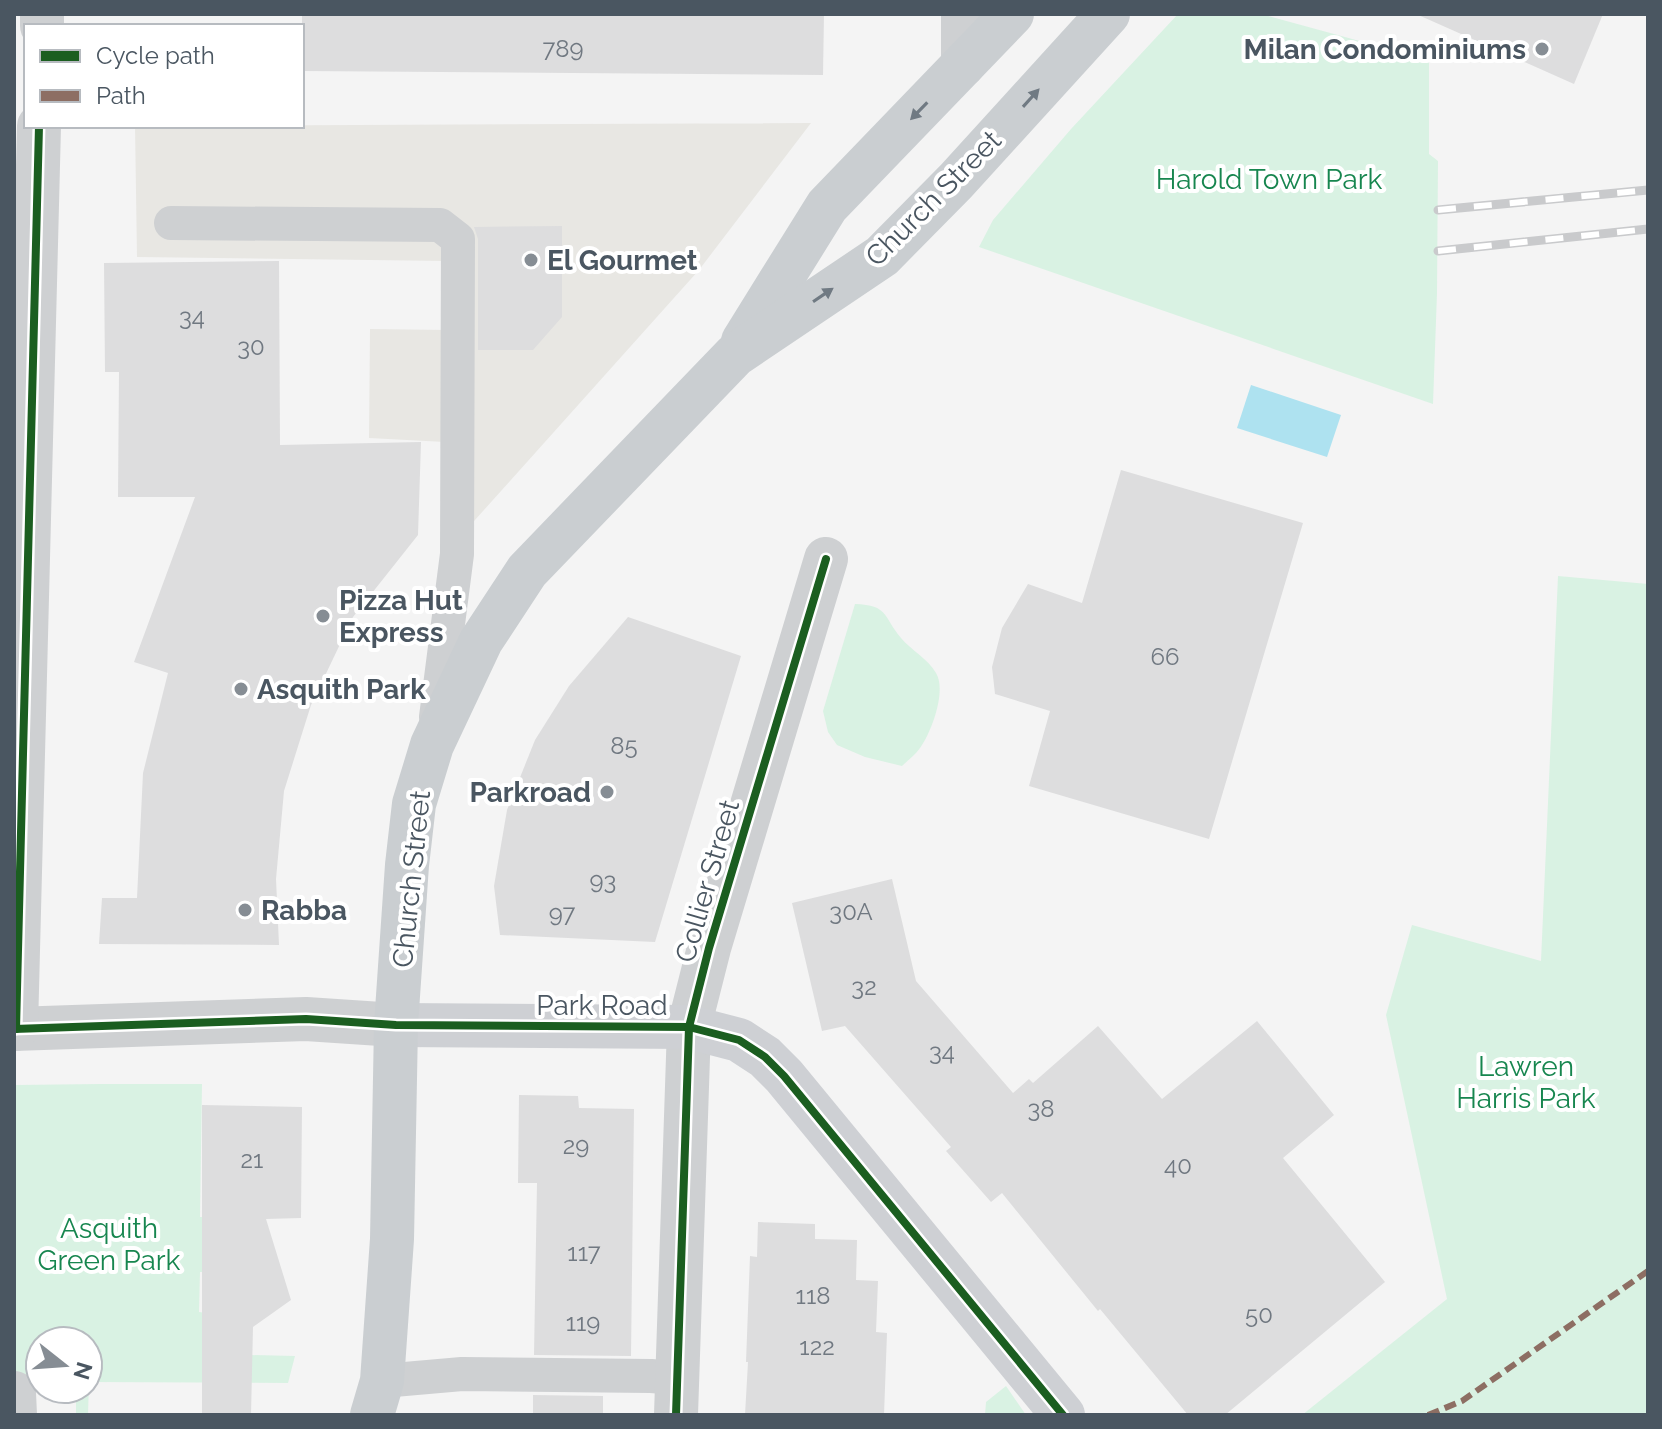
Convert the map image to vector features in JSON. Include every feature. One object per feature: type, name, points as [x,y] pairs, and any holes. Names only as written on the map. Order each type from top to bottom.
[{"type":"main road","name":"Church Street","points":[[735,355],[827,206],[1012,14]]},
{"type":"main road","name":"Church Street","points":[[377,1398],[392,1239],[396,1025],[414,804],[432,745],[481,641],[527,571],[735,355],[882,256],[956,181],[1108,14]]},
{"type":"street","points":[[963,14],[963,65]]},
{"type":"street","points":[[15,1029],[39,128]]},
{"type":"street","name":"Collier Street","points":[[676,1396],[689,1027],[709,948],[826,559]]},
{"type":"street","name":"Park Road","points":[[15,1029],[306,1019],[396,1025],[689,1027],[739,1040],[765,1057],[784,1076],[1063,1415]]},
{"type":"street","points":[[14,1393],[15,1415]]},
{"type":"lane","points":[[171,223],[440,225],[458,239],[457,554],[432,745]]},
{"type":"lane","points":[[377,1398],[462,1374],[651,1376],[676,1396]]},
{"type":"shaded area","points":[[811,123],[699,270],[449,549],[445,442],[369,438],[370,329],[448,330],[447,261],[137,257],[135,128],[304,128],[304,125]]},
{"type":"green space","name":"Harold Town Park","points":[[1178,14],[1261,14],[1429,60],[1429,154],[1438,161],[1433,404],[979,247],[993,220],[1071,129]]},
{"type":"green space","name":"Lawren Harris Park","points":[[1558,576],[1648,584],[1648,1415],[1302,1415],[1447,1299],[1386,1015],[1412,925],[1541,961]]},
{"type":"green space","points":[[855,604],[880,610],[901,638],[933,668],[939,681],[939,701],[929,732],[918,751],[902,766],[865,757],[837,745],[828,732],[823,711]]},
{"type":"green space","name":"Asquith Green Park","points":[[202,1084],[200,1217],[213,1217],[208,1272],[200,1272],[199,1312],[237,1317],[250,1355],[295,1356],[288,1383],[104,1382],[104,1325],[24,1325],[24,1379],[14,1379],[14,1085]]},
{"type":"green space","points":[[1006,1386],[1026,1415],[985,1415],[986,1402]]},
{"type":"green space","name":"Asquith Green Park","points":[[76,1405],[88,1405],[88,1415],[76,1415]]},
{"type":"water","points":[[1251,385],[1341,415],[1327,457],[1237,428]]},
{"type":"building","points":[[302,14],[824,14],[823,75],[304,71]]},
{"type":"building","name":"Milan Condominiums","points":[[1416,14],[1603,14],[1574,84]]},
{"type":"building","points":[[562,226],[562,317],[533,350],[478,350],[478,239],[474,227]]},
{"type":"building","name":"Asquith Park","points":[[279,261],[280,445],[421,442],[418,535],[353,617],[311,705],[284,791],[276,879],[279,945],[99,944],[102,898],[137,898],[143,773],[168,673],[134,662],[195,497],[118,497],[119,372],[105,372],[104,263]]},
{"type":"building","points":[[1121,470],[1303,523],[1209,839],[1029,786],[1050,711],[995,694],[992,667],[1002,628],[1028,584],[1082,603]]},
{"type":"building","name":"Parkroad","points":[[628,617],[741,656],[655,942],[500,935],[494,886],[507,810],[535,740],[569,686]]},
{"type":"building","points":[[892,879],[916,981],[1013,1093],[1029,1079],[1033,1083],[1098,1026],[1162,1099],[1257,1021],[1334,1115],[1283,1158],[1385,1282],[1225,1415],[1188,1415],[1002,1193],[991,1202],[946,1151],[951,1147],[845,1026],[822,1031],[792,903]]},
{"type":"building","points":[[519,1095],[578,1096],[579,1108],[634,1109],[631,1356],[534,1355],[537,1183],[518,1183]]},
{"type":"building","points":[[202,1105],[302,1107],[301,1218],[266,1219],[291,1300],[253,1327],[251,1415],[202,1415]]},
{"type":"building","points":[[758,1222],[815,1224],[815,1239],[857,1240],[856,1280],[878,1281],[876,1332],[887,1333],[884,1415],[745,1415],[750,1256],[757,1257]]},
{"type":"building","points":[[533,1395],[603,1396],[603,1415],[533,1415]]},
{"type":"railway","points":[[1438,210],[1648,190]]},
{"type":"railway","points":[[1438,251],[1648,229]]},
{"type":"marked path","points":[[1428,1415],[1462,1401],[1648,1271]]},
{"type":"cycle path","points":[[16,1029],[39,128]]},
{"type":"cycle path","points":[[676,1415],[689,1027],[709,948],[826,559]]},
{"type":"cycle path","points":[[14,1029],[306,1019],[396,1025],[689,1027],[739,1040],[765,1057],[784,1076],[1063,1415]]},
{"type":"place","name":"Milan Condominiums","points":[[1542,49]]},
{"type":"place","name":"El Gourmet","points":[[531,260]]},
{"type":"place","name":"Pizza Hut Express","points":[[323,616]]},
{"type":"place","name":"Asquith Park","points":[[241,689]]},
{"type":"place","name":"Parkroad","points":[[607,792]]},
{"type":"place","name":"Rabba","points":[[245,910]]}]
